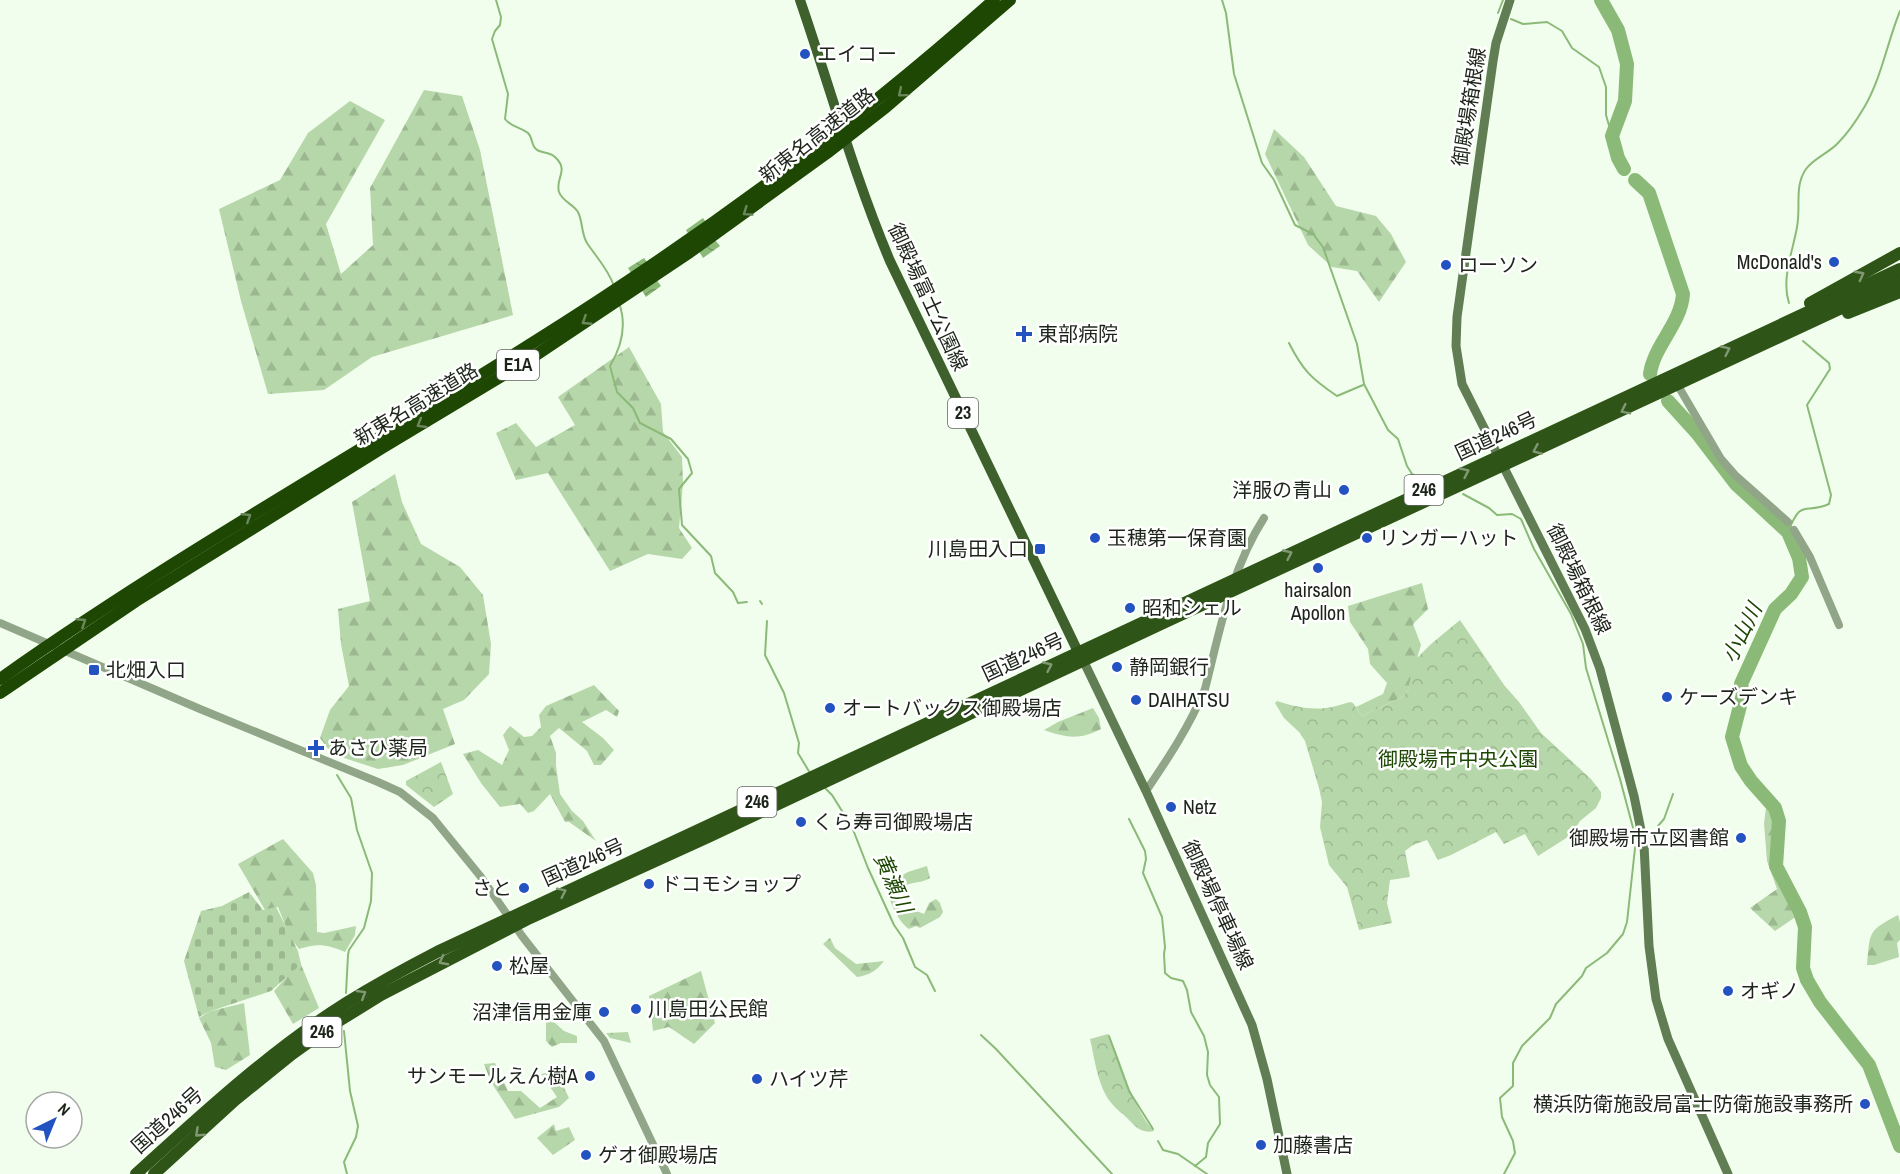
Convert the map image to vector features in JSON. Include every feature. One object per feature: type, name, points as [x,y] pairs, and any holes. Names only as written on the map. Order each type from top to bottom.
[{"type":"highway","name":"新東名高速道路","points":[[0,679],[129,591],[524,348],[684,243],[820,144],[925,61],[994,0]]},
{"type":"highway","name":"新東名高速道路","points":[[0,693],[136,601],[371,454],[530,359],[690,252],[835,147],[1010,0]]},
{"type":"highway","name":"246","points":[[1900,253],[1781,321],[1777,332],[1794,335],[1900,292]]},
{"type":"highway","name":"国道246号","points":[[1081,657],[1235,579],[1677,384],[1900,269]]},
{"type":"highway","name":"国道246号","points":[[136,1174],[258,1068],[344,1004],[408,967],[512,922],[1081,657],[1230,592],[1500,461],[1777,332],[1900,281]]},
{"type":"highway","name":"国道246号","points":[[154,1174],[235,1100],[334,1024],[512,922]]},
{"type":"main road","name":"御殿場富士公園線","points":[[800,0],[851,160],[890,261],[1081,657]]},
{"type":"main road","name":"御殿場箱根線","points":[[1510,0],[1493,61],[1455,333],[1457,361],[1462,384],[1585,630],[1600,669],[1634,796],[1644,845],[1649,946],[1656,999],[1668,1039],[1728,1174]]},
{"type":"main road","name":"御殿場停車場線","points":[[1081,657],[1146,791],[1252,1025],[1267,1079],[1287,1174]]},
{"type":"street","points":[[1677,384],[1721,459],[1735,475],[1788,522]]},
{"type":"street","points":[[1146,791],[1177,747],[1202,695],[1230,592],[1249,545],[1264,518]]},
{"type":"street","points":[[1794,530],[1810,556],[1839,625]]},
{"type":"street","points":[[0,623],[400,792],[416,803],[433,818],[481,877],[512,922],[604,1041],[666,1174]]},
{"type":"green space","points":[[424,90],[462,96],[480,150],[513,315],[372,357],[324,390],[268,394],[241,301],[219,209],[280,180],[308,133],[350,101],[385,120],[326,224],[341,274],[373,245],[370,188]]},
{"type":"green space","points":[[1274,129],[1304,157],[1336,206],[1376,216],[1391,234],[1406,262],[1379,302],[1357,271],[1332,267],[1308,245],[1265,154]]},
{"type":"green space","points":[[629,347],[661,404],[663,432],[682,457],[683,484],[679,528],[692,548],[682,559],[648,554],[610,571],[548,473],[516,480],[496,433],[516,423],[536,447],[575,425],[558,397]]},
{"type":"green space","points":[[395,474],[402,502],[421,544],[460,567],[483,595],[491,644],[489,674],[464,700],[443,709],[455,744],[403,765],[378,769],[332,754],[320,738],[330,710],[349,686],[341,644],[338,609],[370,601],[352,502]]},
{"type":"green space","points":[[1422,583],[1428,609],[1413,624],[1421,645],[1408,690],[1402,697],[1362,716],[1356,707],[1383,694],[1387,683],[1370,664],[1368,649],[1350,622],[1348,606]]},
{"type":"green space","name":"御殿場市中央公園","points":[[1460,620],[1504,685],[1541,733],[1591,779],[1601,792],[1601,798],[1596,808],[1580,821],[1571,835],[1538,856],[1525,834],[1504,844],[1496,832],[1438,860],[1427,840],[1413,845],[1405,851],[1410,877],[1390,880],[1387,903],[1392,923],[1359,930],[1347,887],[1329,865],[1320,827],[1322,802],[1305,741],[1284,718],[1275,703],[1277,701],[1301,707],[1319,708],[1350,702],[1362,716],[1402,697],[1408,690],[1414,661]]},
{"type":"green space","points":[[594,685],[619,711],[617,717],[606,710],[582,722],[614,750],[601,765],[594,765],[587,751],[559,728],[550,736],[556,753],[560,794],[572,811],[583,821],[596,841],[569,822],[565,822],[550,794],[534,811],[528,813],[520,804],[500,807],[481,783],[463,754],[478,750],[502,765],[509,750],[503,735],[510,726],[524,737],[532,736],[541,727],[539,715],[546,706]]},
{"type":"green space","points":[[1093,708],[1099,718],[1101,729],[1093,733],[1073,737],[1044,730],[1058,722]]},
{"type":"green space","points":[[441,762],[453,794],[434,807],[406,785],[406,781]]},
{"type":"green space","points":[[1744,762],[1782,818],[1779,868],[1805,914],[1794,918],[1775,931],[1750,908],[1777,889],[1767,861],[1764,823],[1766,808]]},
{"type":"green space","points":[[283,839],[313,873],[316,885],[317,932],[324,933],[356,926],[355,935],[345,952],[322,945],[299,949],[290,937],[278,907],[265,910],[238,864]]},
{"type":"green space","points":[[927,866],[930,878],[909,884],[897,894],[901,910],[909,908],[924,914],[929,903],[936,899],[943,912],[940,917],[920,928],[916,926],[909,929],[901,921],[894,908],[888,895],[887,883],[908,872]]},
{"type":"green space","points":[[249,892],[263,910],[276,907],[298,951],[301,964],[271,991],[199,1017],[184,961],[201,911],[222,906]]},
{"type":"green space","points":[[1898,915],[1900,922],[1900,940],[1897,943],[1899,957],[1867,965],[1872,933]]},
{"type":"green space","points":[[830,938],[835,948],[856,964],[884,961],[872,972],[857,977],[823,944]]},
{"type":"green space","points":[[300,962],[319,1008],[293,1024],[274,991]]},
{"type":"green space","points":[[701,971],[715,1023],[694,1044],[669,1027],[653,1031],[649,996]]},
{"type":"green space","points":[[244,1003],[250,1055],[226,1070],[215,1067],[211,1043],[199,1018],[211,1011]]},
{"type":"green space","points":[[561,1004],[563,1008],[555,1016],[554,1022],[564,1031],[577,1036],[577,1043],[561,1043],[552,1047],[546,1041],[546,1018]]},
{"type":"green space","points":[[628,1032],[631,1043],[610,1038],[606,1033]]},
{"type":"green space","points":[[1108,1034],[1133,1097],[1154,1131],[1145,1131],[1136,1126],[1115,1107],[1104,1091],[1090,1039]]},
{"type":"green space","points":[[495,1063],[508,1091],[521,1091],[540,1108],[557,1097],[541,1074],[556,1071],[569,1098],[559,1107],[515,1119],[491,1082],[484,1064]]},
{"type":"green space","points":[[554,1124],[556,1131],[569,1127],[575,1140],[553,1155],[537,1138]]},
{"type":"water","points":[[703,218],[720,246],[703,258],[686,230]]},
{"type":"water","points":[[644,258],[659,278],[656,279],[661,286],[646,297],[628,268]]},
{"type":"waterway","points":[[496,0],[501,17],[500,25],[492,39],[508,94],[505,119],[528,133],[536,149],[554,156],[560,163],[562,171],[559,192],[578,212],[585,239],[614,286]]},
{"type":"waterway","points":[[1222,0],[1226,13],[1234,74],[1262,163],[1274,180],[1295,225],[1313,234],[1323,247],[1357,344],[1364,384],[1388,430],[1398,439],[1412,474],[1426,482]]},
{"type":"waterway","points":[[1498,13],[1503,0]]},
{"type":"waterway","name":"小山川","points":[[1601,0],[1618,30],[1627,64],[1625,101],[1612,136],[1618,158],[1624,169]]},
{"type":"waterway","points":[[1789,303],[1786,284],[1797,227],[1802,176],[1809,165],[1842,139],[1865,106],[1876,83],[1900,11]]},
{"type":"waterway","points":[[1511,19],[1523,24],[1547,22],[1562,31],[1572,48],[1599,67],[1606,87],[1606,115],[1612,136]]},
{"type":"waterway","name":"小山川","points":[[1635,180],[1649,193],[1683,294],[1678,315],[1652,363],[1650,374]]},
{"type":"waterway","name":"黄瀬川","points":[[619,303],[623,319],[622,335],[618,351],[610,366],[617,392],[633,408],[640,423],[671,439],[688,459],[692,473],[679,489],[682,525],[711,556],[715,573],[733,592],[738,603],[747,602]]},
{"type":"waterway","points":[[1788,532],[1797,514],[1804,509],[1829,504],[1831,495],[1807,405],[1830,369],[1829,363],[1803,341]]},
{"type":"waterway","points":[[1289,343],[1309,374],[1337,396],[1363,385]]},
{"type":"waterway","name":"小山川","points":[[1668,401],[1697,433],[1736,484],[1788,532],[1799,558],[1802,577],[1791,594],[1775,609],[1741,684],[1743,694],[1732,737],[1741,766],[1775,808],[1779,821],[1776,866],[1800,912],[1805,927],[1803,968],[1807,980],[1820,1002],[1869,1065],[1900,1146]]},
{"type":"waterway","points":[[1463,494],[1497,515],[1512,514],[1521,519],[1534,549],[1571,614],[1583,644],[1586,668],[1636,839],[1627,922],[1623,934],[1607,953],[1586,968],[1582,976],[1556,1004],[1550,1018],[1522,1046],[1513,1063],[1513,1086],[1500,1098],[1502,1117],[1513,1141],[1515,1153],[1504,1174]]},
{"type":"waterway","name":"黄瀬川","points":[[767,621],[765,655],[784,693],[799,743],[798,753],[810,773]]},
{"type":"waterway","points":[[337,775],[351,798],[357,830],[372,873],[371,901],[364,928],[349,950],[346,993]]},
{"type":"waterway","name":"黄瀬川","points":[[825,788],[852,827],[868,868],[915,967],[927,975],[935,991]]},
{"type":"waterway","points":[[1658,826],[1664,819],[1673,794]]},
{"type":"waterway","points":[[1129,819],[1145,851],[1143,873],[1162,917],[1165,973],[1171,978],[1183,981],[1187,990],[1191,1012],[1204,1036],[1208,1052],[1207,1075],[1210,1085],[1219,1097],[1220,1124],[1208,1143],[1206,1157],[1195,1166]]},
{"type":"waterway","points":[[344,1031],[350,1091],[358,1126],[356,1137],[344,1162],[347,1174]]},
{"type":"waterway","name":"黄瀬川","points":[[981,1035],[1112,1174]]},
{"type":"waterway","points":[[1109,1036],[1129,1091],[1153,1129]]},
{"type":"waterway","points":[[1158,1141],[1163,1150],[1178,1154],[1207,1174]]},
{"type":"place","name":"エイコー","points":[[805,54]]},
{"type":"place","name":"McDonald's","points":[[1834,262]]},
{"type":"place","name":"ローソン","points":[[1446,265]]},
{"type":"place","name":"東部病院","points":[[1024,334]]},
{"type":"place","name":"洋服の青山","points":[[1344,490]]},
{"type":"place","name":"玉穂第一保育園","points":[[1095,538]]},
{"type":"place","name":"リンガーハット","points":[[1367,538]]},
{"type":"place","name":"川島田入口","points":[[1040,549]]},
{"type":"place","name":"hairsalon Apollon","points":[[1318,568]]},
{"type":"place","name":"昭和シェル","points":[[1130,608]]},
{"type":"place","name":"静岡銀行","points":[[1117,667]]},
{"type":"place","name":"北畑入口","points":[[94,670]]},
{"type":"place","name":"ケーズデンキ","points":[[1667,697]]},
{"type":"place","name":"DAIHATSU","points":[[1136,700]]},
{"type":"place","name":"オートバックス御殿場店","points":[[830,708]]},
{"type":"place","name":"あさひ薬局","points":[[316,748]]},
{"type":"place","name":"Netz","points":[[1171,807]]},
{"type":"place","name":"くら寿司御殿場店","points":[[801,822]]},
{"type":"place","name":"御殿場市立図書館","points":[[1741,838]]},
{"type":"place","name":"ドコモショップ","points":[[649,884]]},
{"type":"place","name":"さと","points":[[524,888]]},
{"type":"place","name":"松屋","points":[[497,966]]},
{"type":"place","name":"オギノ","points":[[1728,991]]},
{"type":"place","name":"川島田公民館","points":[[636,1009]]},
{"type":"place","name":"沼津信用金庫","points":[[604,1012]]},
{"type":"place","name":"サンモールえん樹A","points":[[590,1076]]},
{"type":"place","name":"ハイツ芹","points":[[757,1079]]},
{"type":"place","name":"横浜防衛施設局富士防衛施設事務所","points":[[1865,1104]]},
{"type":"place","name":"加藤書店","points":[[1261,1145]]},
{"type":"place","name":"ゲオ御殿場店","points":[[586,1155]]}]
